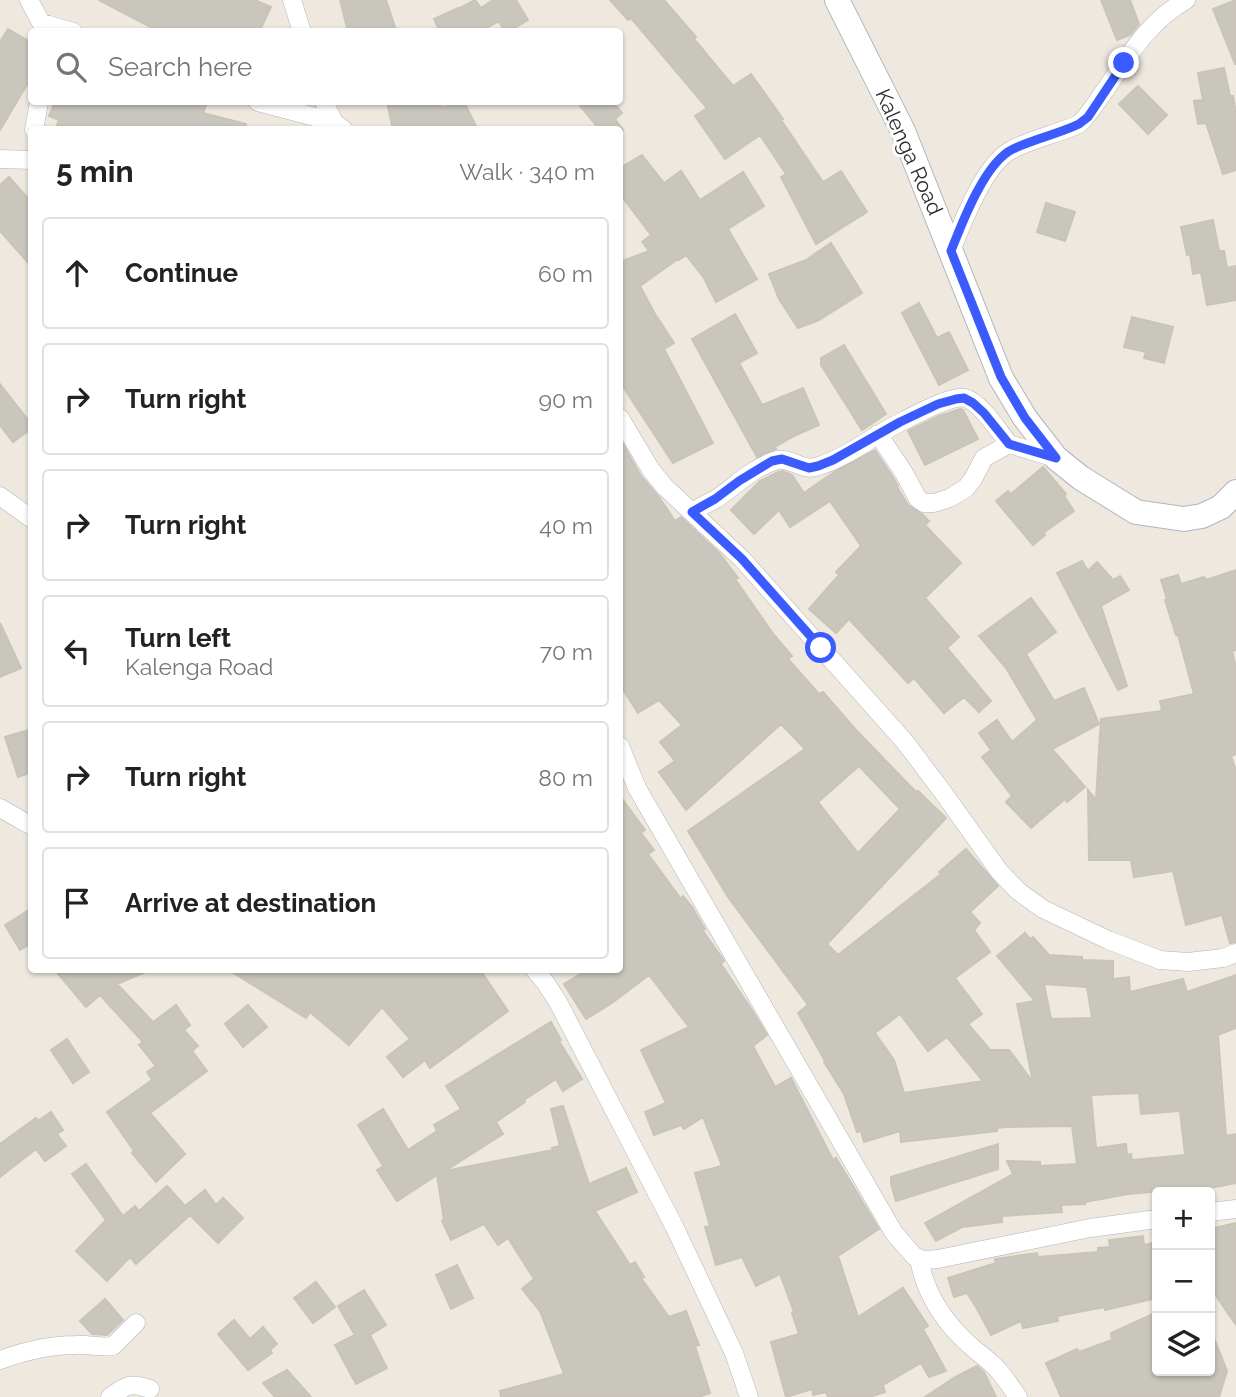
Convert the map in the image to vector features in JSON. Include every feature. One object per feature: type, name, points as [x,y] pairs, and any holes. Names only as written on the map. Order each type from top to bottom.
[{"type":"main road","name":"Kalenga Road","points":[[837,0],[903,131],[1001,377],[1025,418],[1056,458],[1081,478],[1136,512],[1184,519],[1202,516],[1220,507],[1236,492]]},
{"type":"street","points":[[29,0],[44,27]]},
{"type":"street","points":[[292,0],[301,28]]},
{"type":"street","points":[[951,251],[966,214],[997,162],[1011,150],[1079,124],[1088,117],[1152,25],[1186,0]]},
{"type":"street","points":[[35,126],[38,105]]},
{"type":"street","points":[[268,105],[339,126]]},
{"type":"street","points":[[326,105],[339,126]]},
{"type":"street","points":[[0,159],[28,160]]},
{"type":"street","points":[[692,512],[772,461],[782,459],[801,467],[812,468],[833,460],[900,422],[938,404],[956,399],[964,398],[973,403],[1009,444],[1056,458]]},
{"type":"street","points":[[623,423],[652,470],[666,487],[742,559],[905,742],[999,871],[1018,891],[1043,909],[1108,940],[1160,960],[1188,962],[1223,958],[1236,953]]},
{"type":"street","points":[[878,434],[918,499],[924,503],[950,498],[966,488],[984,458],[1009,444]]},
{"type":"street","points":[[0,496],[28,516]]},
{"type":"street","points":[[623,753],[637,788],[866,1186],[894,1233],[914,1256],[924,1260],[938,1259],[1090,1228],[1152,1220]]},
{"type":"street","points":[[0,807],[28,822]]},
{"type":"street","points":[[538,973],[558,1002],[674,1226],[734,1353],[750,1397]]},
{"type":"street","points":[[1215,1211],[1236,1209]]},
{"type":"street","points":[[919,1258],[925,1285],[945,1320],[992,1363],[1018,1397]]},
{"type":"street","points":[[0,1360],[51,1346],[113,1346],[136,1323]]},
{"type":"street","points":[[110,1397],[131,1385],[150,1389]]},
{"type":"building","points":[[99,0],[255,0],[271,7],[261,28],[152,28]]},
{"type":"building","points":[[340,0],[386,0],[395,27],[392,28],[347,28]]},
{"type":"building","points":[[475,0],[481,8],[493,0],[516,0],[528,20],[515,28],[503,28],[499,21],[487,28],[438,28],[434,19]]},
{"type":"building","points":[[610,0],[664,0],[733,86],[751,74],[823,182],[841,171],[867,212],[816,244],[781,177],[786,174],[760,135],[725,159],[695,116],[707,108],[631,18],[628,20]]},
{"type":"building","points":[[1101,0],[1130,0],[1139,24],[1130,35],[1117,40]]},
{"type":"building","points":[[1236,0],[1236,64],[1235,64],[1213,9]]},
{"type":"building","points":[[8,29],[28,41],[28,83],[0,130],[0,42]]},
{"type":"building","points":[[1224,68],[1236,113],[1236,170],[1223,174],[1206,123],[1198,124],[1194,101],[1203,100],[1198,73]]},
{"type":"building","points":[[1138,86],[1167,115],[1148,134],[1119,104]]},
{"type":"building","points":[[54,105],[206,105],[203,113],[246,124],[57,126],[59,120],[49,116]]},
{"type":"building","points":[[388,105],[440,105],[442,108],[448,105],[466,105],[476,126],[392,126]]},
{"type":"building","points":[[579,105],[615,105],[622,113],[615,119],[620,126],[597,126]]},
{"type":"building","points":[[642,155],[664,183],[681,171],[700,200],[743,172],[764,206],[728,229],[757,279],[716,302],[704,278],[686,255],[640,286],[674,343],[664,349],[713,443],[673,463],[623,387],[623,261],[649,251],[642,242],[651,235],[623,198],[623,166]]},
{"type":"building","points":[[9,177],[28,198],[28,262],[0,231],[0,185]]},
{"type":"building","points":[[1046,203],[1075,212],[1065,241],[1037,232]]},
{"type":"building","points":[[1213,220],[1219,251],[1224,251],[1227,268],[1236,266],[1236,300],[1207,305],[1201,272],[1193,274],[1181,227]]},
{"type":"building","points":[[831,243],[862,293],[819,320],[798,328],[779,299],[769,274],[806,260]]},
{"type":"building","points":[[919,303],[937,338],[949,332],[968,370],[939,385],[902,313]]},
{"type":"building","points":[[735,314],[757,353],[739,363],[762,405],[803,388],[819,425],[757,457],[692,339]]},
{"type":"building","points":[[1132,317],[1173,327],[1164,363],[1144,358],[1146,352],[1124,347]]},
{"type":"building","points":[[844,345],[886,414],[862,430],[821,365],[821,358]]},
{"type":"building","points":[[0,384],[28,420],[28,431],[13,442],[0,425]]},
{"type":"building","points":[[960,409],[978,439],[925,465],[908,431]]},
{"type":"building","points":[[623,444],[641,476],[675,521],[681,517],[720,554],[774,635],[792,656],[788,659],[819,694],[823,692],[916,792],[946,818],[827,944],[838,955],[941,874],[939,872],[966,849],[998,886],[970,912],[980,923],[974,930],[990,952],[955,978],[982,1014],[968,1024],[990,1050],[1009,1050],[1033,1082],[1017,1004],[1035,1001],[997,956],[1025,933],[1030,939],[1033,937],[1049,955],[1113,961],[1113,979],[1129,977],[1130,992],[1183,979],[1187,992],[1236,975],[1236,1028],[1218,1035],[1226,1136],[1236,1134],[1236,1183],[1215,1187],[1152,1187],[1152,1192],[1128,1194],[1085,1204],[1061,1205],[1062,1212],[1002,1216],[1002,1222],[962,1227],[936,1241],[925,1223],[1013,1174],[1007,1161],[1040,1162],[1040,1166],[1077,1164],[1072,1126],[1006,1127],[997,1128],[997,1131],[901,1142],[900,1131],[864,1142],[861,1131],[857,1132],[844,1094],[798,1013],[808,1005],[728,897],[688,831],[805,749],[781,724],[686,810],[659,772],[675,761],[660,742],[682,725],[659,700],[638,713],[623,690]],"holes":[[[859,766],[900,809],[858,853],[818,802]],[[1044,984],[1087,987],[1092,1018],[1051,1019]],[[900,1014],[928,1051],[947,1037],[983,1081],[904,1093],[894,1060],[875,1033]],[[1139,1093],[1141,1114],[1180,1111],[1185,1155],[1132,1160],[1131,1154],[1127,1155],[1126,1144],[1096,1148],[1091,1095]]]},
{"type":"building","points":[[875,450],[908,505],[929,521],[925,525],[961,563],[925,598],[959,637],[947,648],[991,701],[979,712],[964,697],[944,713],[914,678],[908,683],[849,619],[836,633],[809,609],[839,575],[836,572],[861,546],[830,501],[790,527],[779,510],[754,534],[731,510],[760,481],[778,472],[792,475],[804,493],[834,472]]},
{"type":"building","points":[[1043,467],[1066,494],[1064,496],[1074,511],[1043,533],[1045,535],[1033,545],[996,501],[1008,491],[1011,494]]},
{"type":"building","points":[[1082,561],[1088,571],[1097,562],[1113,580],[1120,576],[1129,590],[1101,606],[1127,686],[1118,690],[1057,573]]},
{"type":"building","points":[[1236,570],[1236,650],[1232,651],[1236,667],[1236,754],[1231,756],[1236,771],[1236,942],[1230,943],[1222,915],[1186,925],[1173,871],[1134,877],[1131,860],[1089,860],[1088,790],[1096,800],[1101,719],[1162,711],[1160,701],[1194,694],[1161,580],[1178,575],[1181,584],[1204,577],[1206,580]]},
{"type":"building","points":[[1031,598],[1056,632],[1026,654],[1054,701],[1084,688],[1099,724],[1052,749],[1085,787],[1067,802],[1065,799],[1031,828],[1006,802],[1012,796],[982,757],[991,750],[979,733],[997,720],[1012,742],[1037,720],[1006,668],[979,636]]},
{"type":"building","points":[[0,623],[21,668],[0,677]]},
{"type":"building","points":[[28,730],[28,773],[18,777],[5,737]]},
{"type":"building","points":[[623,800],[645,830],[641,833],[654,850],[648,854],[681,899],[683,896],[692,907],[705,929],[703,931],[724,961],[721,964],[767,1035],[753,1046],[775,1087],[791,1078],[833,1160],[836,1158],[879,1229],[838,1256],[858,1317],[903,1288],[928,1326],[923,1329],[946,1371],[929,1377],[921,1363],[883,1385],[885,1392],[869,1397],[828,1397],[826,1392],[813,1395],[812,1389],[786,1397],[771,1342],[799,1334],[792,1313],[794,1312],[780,1274],[756,1286],[742,1257],[716,1265],[705,1227],[710,1226],[695,1173],[722,1166],[703,1117],[684,1129],[681,1125],[654,1135],[645,1112],[666,1103],[641,1050],[689,1027],[649,975],[586,1019],[564,984],[582,973],[623,973]]},
{"type":"building","points":[[28,911],[28,945],[20,950],[5,925]]},
{"type":"building","points":[[58,973],[143,973],[117,984],[153,1022],[176,1005],[190,1025],[184,1030],[198,1046],[192,1051],[207,1071],[150,1113],[185,1154],[156,1182],[132,1153],[134,1151],[107,1112],[152,1080],[147,1072],[156,1066],[139,1045],[143,1042],[100,995],[86,1007]]},
{"type":"building","points":[[234,973],[482,973],[508,1011],[430,1068],[425,1060],[403,1077],[387,1057],[410,1039],[382,1007],[349,1045],[310,1012],[306,1018]]},
{"type":"building","points":[[248,1005],[267,1027],[243,1047],[225,1024]]},
{"type":"building","points":[[551,1022],[582,1079],[563,1091],[556,1079],[524,1100],[525,1102],[496,1122],[503,1134],[445,1171],[553,1150],[552,1148],[560,1146],[551,1109],[563,1106],[589,1184],[626,1168],[637,1192],[595,1211],[630,1265],[635,1262],[644,1277],[641,1278],[669,1317],[686,1311],[699,1345],[695,1346],[710,1393],[699,1397],[501,1397],[500,1391],[564,1374],[540,1311],[522,1289],[534,1279],[508,1238],[498,1245],[484,1224],[451,1240],[442,1221],[437,1175],[397,1201],[377,1170],[383,1166],[358,1125],[383,1109],[408,1150],[437,1131],[434,1125],[461,1109],[446,1086]]},
{"type":"building","points":[[67,1039],[89,1072],[73,1083],[51,1050]]},
{"type":"building","points":[[51,1112],[63,1130],[57,1134],[66,1146],[45,1161],[36,1149],[0,1177],[0,1144],[36,1118],[38,1121]]},
{"type":"building","points":[[998,1144],[998,1169],[896,1201],[891,1177]]},
{"type":"building","points":[[86,1164],[123,1216],[135,1206],[139,1211],[167,1186],[185,1206],[205,1190],[216,1205],[223,1198],[243,1218],[218,1243],[190,1215],[136,1264],[130,1257],[107,1281],[76,1251],[106,1220],[72,1174]]},
{"type":"building","points":[[1236,1223],[1236,1325],[1215,1294],[1215,1228]]},
{"type":"building","points":[[1143,1236],[1144,1245],[1152,1243],[1152,1299],[1105,1310],[1105,1307],[1057,1316],[1058,1321],[1023,1328],[1021,1321],[991,1335],[967,1293],[954,1297],[948,1278],[996,1263],[995,1259],[1037,1253],[1038,1257],[1098,1252],[1098,1248],[1110,1247],[1109,1240]]},
{"type":"building","points":[[457,1265],[473,1298],[451,1309],[436,1275]]},
{"type":"building","points":[[316,1282],[335,1307],[313,1323],[294,1298]]},
{"type":"building","points":[[364,1290],[386,1325],[370,1335],[387,1368],[356,1384],[335,1345],[355,1335],[338,1306]]},
{"type":"building","points":[[105,1299],[123,1320],[107,1335],[92,1334],[80,1321]]},
{"type":"building","points":[[1152,1314],[1152,1376],[1215,1376],[1215,1341],[1227,1371],[1219,1397],[1061,1397],[1046,1363],[1077,1349],[1079,1352],[1112,1340],[1111,1333]]},
{"type":"building","points":[[234,1320],[250,1339],[263,1327],[277,1344],[270,1350],[272,1353],[248,1370],[218,1334]]},
{"type":"building","points":[[977,1366],[984,1372],[996,1397],[925,1397],[955,1377]]},
{"type":"building","points":[[287,1370],[311,1397],[275,1397],[263,1383]]},
{"type":"route","points":[[821,648],[742,559],[692,512],[772,461],[782,459],[801,467],[818,466],[900,422],[938,404],[956,399],[964,398],[973,403],[1009,444],[1056,458],[1025,418],[1001,377],[951,251],[966,214],[997,162],[1011,150],[1065,130],[1088,117],[1124,63]]}]
